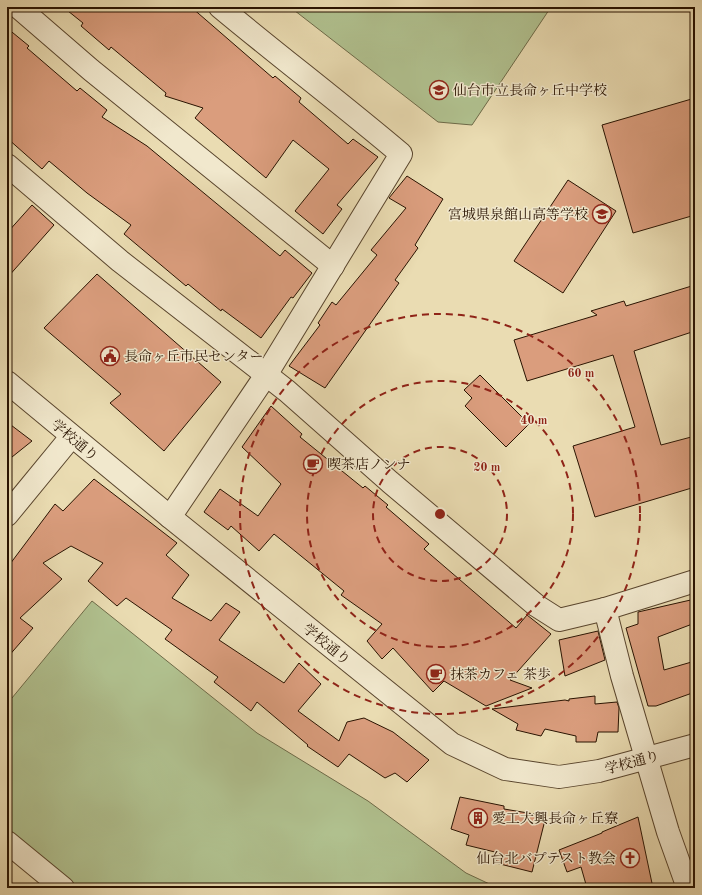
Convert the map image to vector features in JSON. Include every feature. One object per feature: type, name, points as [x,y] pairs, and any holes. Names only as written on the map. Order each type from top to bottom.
[{"type":"street","points":[[18,7],[91,70],[332,266]]},
{"type":"street","points":[[170,517],[266,375],[402,154],[344,105],[275,53],[220,7]]},
{"type":"street","points":[[7,165],[120,261],[287,391],[390,482],[537,606],[559,620],[605,609],[695,581]]},
{"type":"street","name":"学校通り","points":[[7,382],[71,437],[452,744],[505,769],[559,777],[599,771],[695,745]]},
{"type":"street","points":[[7,515],[71,437]]},
{"type":"street","points":[[605,609],[622,676],[648,758],[668,832],[688,888]]},
{"type":"street","points":[[7,842],[63,888]]},
{"type":"green space","name":"仙台市立長命ヶ丘中学校","points":[[290,7],[551,7],[472,125],[438,122]]},
{"type":"green space","points":[[92,601],[257,733],[368,801],[466,873],[498,888],[76,888],[7,831],[7,704]]},
{"type":"building","points":[[63,7],[191,7],[273,78],[275,76],[301,98],[299,102],[348,144],[353,139],[378,157],[337,205],[342,209],[323,234],[295,211],[329,169],[293,140],[266,178],[195,118],[203,108],[165,96],[166,93],[111,47],[109,50],[81,26],[83,23]]},
{"type":"building","points":[[7,28],[29,46],[27,48],[77,91],[80,88],[107,110],[102,117],[147,146],[280,256],[285,250],[312,273],[293,298],[291,297],[261,338],[222,309],[221,311],[188,284],[186,286],[124,234],[131,225],[87,193],[49,161],[42,169],[7,138]]},
{"type":"building","points":[[695,98],[695,215],[633,233],[602,125]]},
{"type":"building","points":[[407,176],[443,199],[415,245],[418,248],[395,280],[399,283],[325,388],[289,366],[320,325],[318,323],[332,302],[336,305],[377,255],[371,250],[406,208],[389,198]]},
{"type":"building","points":[[568,180],[616,211],[563,293],[514,261]]},
{"type":"building","points":[[32,205],[54,225],[7,278],[7,233]]},
{"type":"building","points":[[97,274],[221,382],[164,451],[110,403],[121,394],[44,328]]},
{"type":"building","points":[[695,285],[695,331],[634,351],[661,445],[695,436],[695,487],[595,517],[573,446],[635,427],[613,355],[527,381],[514,340],[597,315],[591,311],[624,301],[626,306]]},
{"type":"building","points":[[480,375],[529,424],[506,447],[465,406],[472,398],[464,390]]},
{"type":"building","points":[[271,406],[302,434],[300,437],[363,488],[365,486],[388,505],[386,507],[429,544],[424,549],[516,628],[527,615],[551,634],[510,680],[532,688],[486,706],[444,681],[433,692],[393,648],[382,659],[367,641],[382,624],[341,595],[344,591],[274,534],[259,551],[231,526],[228,530],[204,512],[220,489],[258,516],[281,484],[242,447]]},
{"type":"building","points":[[7,422],[32,441],[7,461]]},
{"type":"building","points":[[94,479],[177,543],[166,555],[189,575],[172,598],[211,621],[226,603],[240,612],[219,640],[284,683],[299,663],[321,684],[298,711],[339,741],[347,722],[364,718],[393,732],[429,760],[407,782],[395,773],[385,778],[349,754],[338,767],[307,746],[308,745],[257,702],[251,711],[214,682],[218,677],[165,639],[172,630],[126,598],[117,606],[88,581],[103,563],[71,546],[43,563],[62,579],[20,618],[33,628],[7,658],[7,568],[55,504],[63,511]]},
{"type":"building","points":[[695,599],[695,623],[658,637],[664,670],[695,661],[695,692],[656,706],[648,706],[626,628],[638,624],[638,612]]},
{"type":"building","points":[[598,631],[605,660],[565,676],[559,640]]},
{"type":"building","points":[[595,696],[595,704],[617,702],[619,708],[618,732],[598,732],[596,742],[576,742],[576,736],[545,729],[541,736],[516,730],[518,724],[492,709],[565,700],[569,701],[569,699]]},
{"type":"building","points":[[460,797],[504,806],[504,809],[546,816],[532,872],[496,863],[499,853],[466,845],[469,835],[451,829]]},
{"type":"building","points":[[638,817],[653,888],[587,888],[581,867],[567,872],[559,850]]},
{"type":"place","name":"仙台市立長命ヶ丘中学校","points":[[439,90]]},
{"type":"place","name":"宮城県泉館山高等学校","points":[[602,214]]},
{"type":"place","name":"長命ヶ丘市民センター","points":[[110,356]]},
{"type":"place","name":"喫茶店ノンナ","points":[[313,464]]},
{"type":"place","name":"抹茶カフェ 茶歩","points":[[436,674]]},
{"type":"place","name":"愛工大興長命ヶ丘寮","points":[[478,818]]},
{"type":"place","name":"仙台北バプテスト教会","points":[[630,858]]}]
